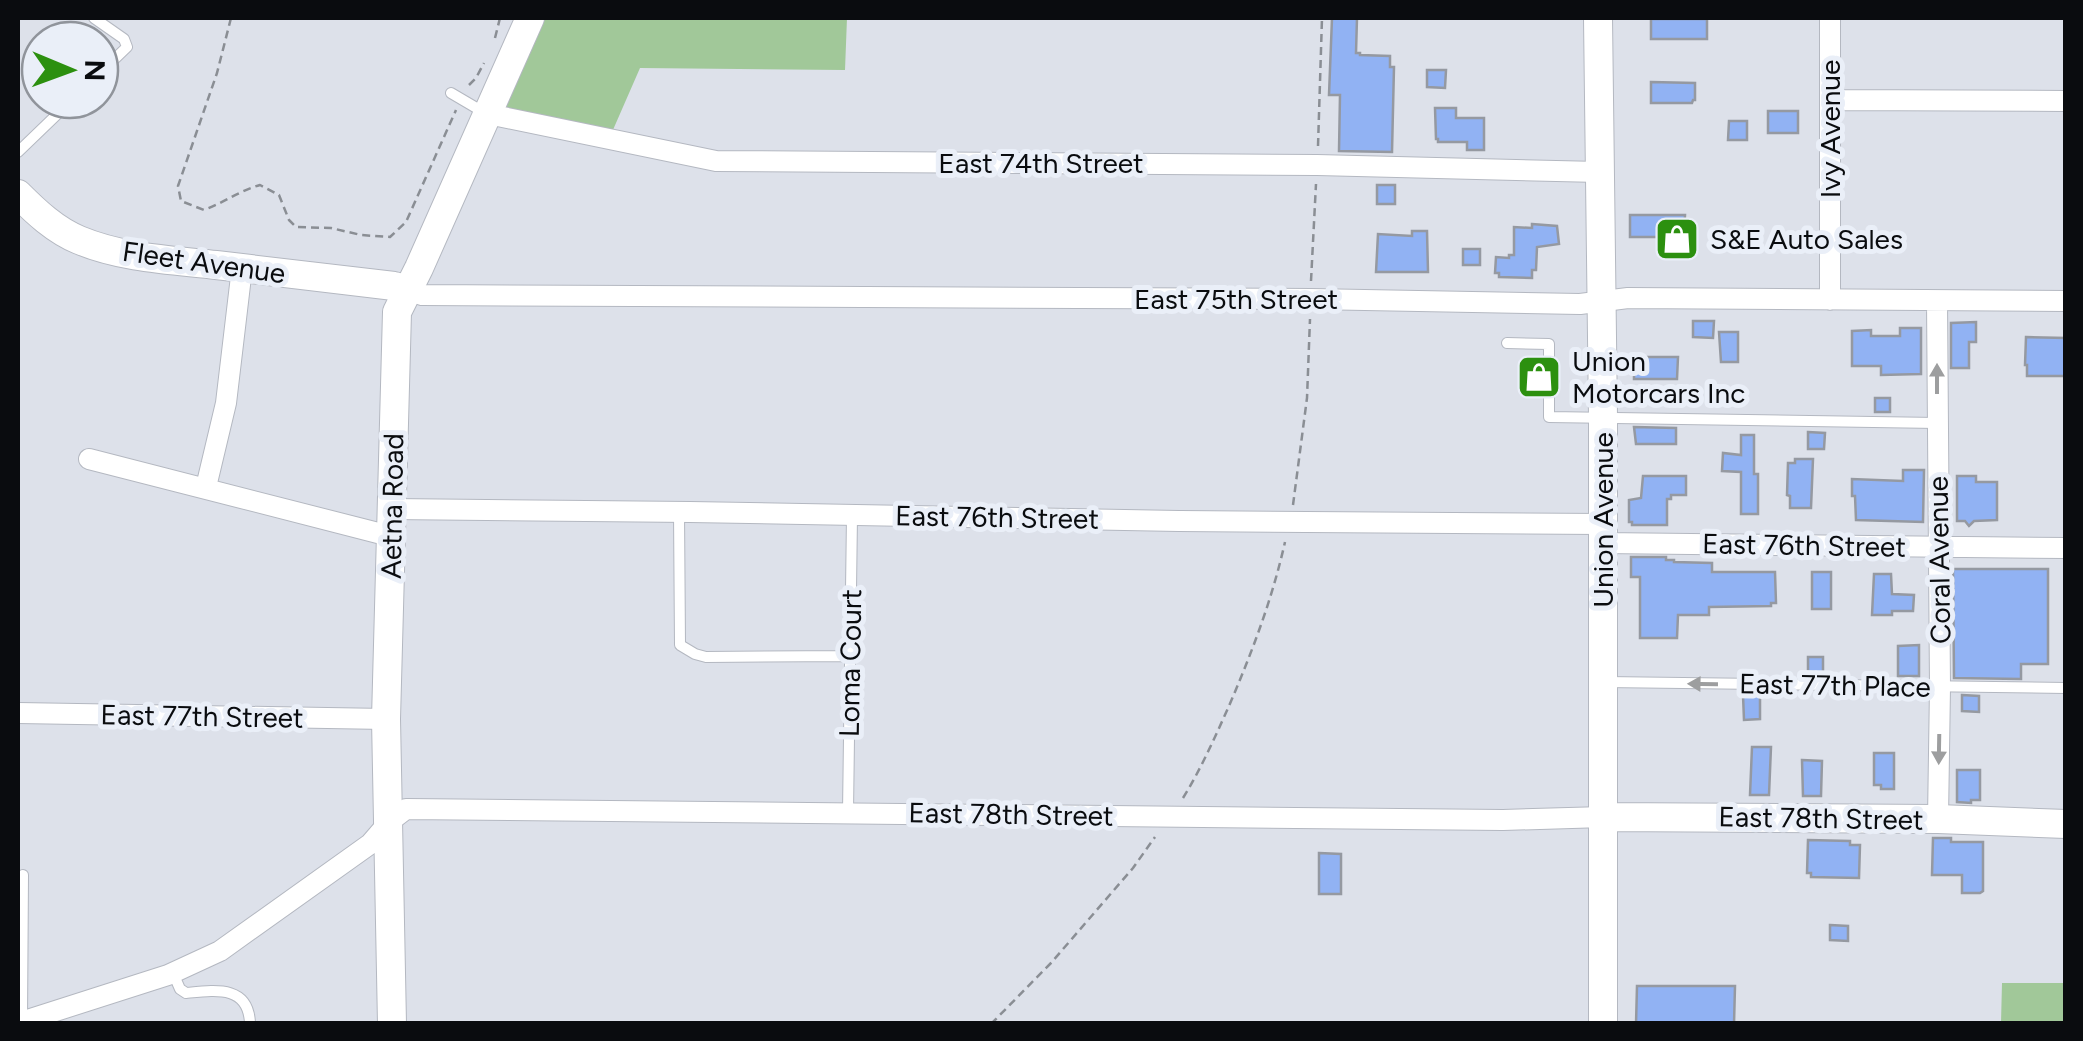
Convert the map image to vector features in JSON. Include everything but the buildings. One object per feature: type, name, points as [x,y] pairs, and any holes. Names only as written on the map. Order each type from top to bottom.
[{"type":"main road","name":"Aetna Road","points":[[392,1024],[386,719],[398,312],[530,18]]},
{"type":"main road","name":"Union Avenue","points":[[1598,18],[1603,1024]]},
{"type":"main road","name":"Fleet Avenue","points":[[18,194],[37,214],[61,230],[96,246],[135,255],[407,290]]},
{"type":"main road","name":"East 78th Street","points":[[1604,817],[1938,819],[2066,824]]},
{"type":"street","name":"Ivy Avenue","points":[[1830,18],[1830,300]]},
{"type":"street","points":[[1830,100],[2066,101]]},
{"type":"street","name":"East 74th Street","points":[[488,114],[716,161],[1298,165],[1598,172]]},
{"type":"street","points":[[206,487],[226,404],[242,268]]},
{"type":"street","name":"East 75th Street","points":[[407,290],[422,295],[1580,304],[1628,298],[2066,301]]},
{"type":"street","name":"Coral Avenue","points":[[1936,301],[1938,819]]},
{"type":"street","name":"East 76th Street","points":[[89,459],[378,533],[392,521],[680,512],[1179,521],[2066,548]]},
{"type":"street","name":"East 77th Street","points":[[18,713],[386,719]]},
{"type":"street","name":"East 78th Street","points":[[20,1022],[173,973],[220,951],[370,844],[406,809],[1503,820],[1604,817]]},
{"type":"lane","points":[[456,96],[488,114]]},
{"type":"lane","points":[[18,152],[51,120]]},
{"type":"lane","points":[[1507,344],[1549,344],[1549,417],[1937,423]]},
{"type":"lane","points":[[680,512],[680,645],[706,657],[850,656]]},
{"type":"lane","name":"Loma Court","points":[[848,812],[852,515]]},
{"type":"lane","name":"East 77th Place","points":[[1604,682],[2066,688]]},
{"type":"lane","points":[[20,1022],[24,875]]},
{"type":"lane","points":[[173,973],[180,989],[186,992],[236,994],[246,1002],[250,1024]]},
{"type":"path","points":[[231,18],[217,73],[178,186],[181,200],[204,210],[230,200],[236,192],[260,185],[279,195],[296,227],[390,237],[406,222],[456,96],[476,78],[487,57]]},
{"type":"path","points":[[495,40],[500,18]]},
{"type":"path","points":[[1318,151],[1322,18]]},
{"type":"path","points":[[1311,289],[1316,179]]},
{"type":"path","points":[[1290,511],[1299,472],[1307,398],[1310,310]]},
{"type":"path","points":[[1179,803],[1209,750],[1241,678],[1274,590],[1286,534]]},
{"type":"path","points":[[991,1024],[1051,963],[1133,868],[1162,828]]},
{"type":"green space","points":[[531,18],[847,18],[845,70],[640,68],[609,139],[488,114]]},
{"type":"green space","points":[[2002,983],[2065,983],[2065,1023],[2001,1023]]},
{"type":"place","name":"S&E Auto Sales","points":[[1677,239]]},
{"type":"place","name":"Union Motorcars Inc","points":[[1539,377]]}]
